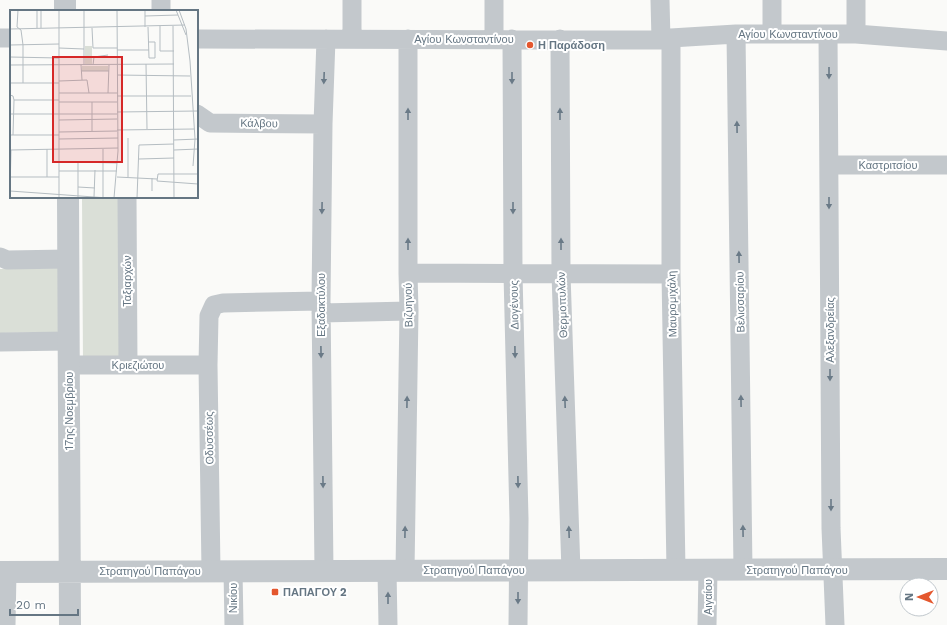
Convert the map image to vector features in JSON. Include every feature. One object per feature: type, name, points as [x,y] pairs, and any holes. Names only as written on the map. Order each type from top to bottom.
[{"type":"street","points":[[352,0],[352,39]]},
{"type":"street","name":"Διογένους","points":[[494,0],[503,39],[513,274],[519,519],[518,625]]},
{"type":"street","name":"Μαυρομιχάλη","points":[[660,0],[666,39],[676,570]]},
{"type":"street","points":[[772,0],[772,33]]},
{"type":"street","points":[[856,0],[856,34]]},
{"type":"street","name":"Αγίου Κωνσταντίνου","points":[[198,39],[666,39],[772,33],[856,34],[947,41]]},
{"type":"street","name":"Βελισσαρίου","points":[[736,34],[743,570]]},
{"type":"street","name":"Αλεξανδρείας","points":[[828,34],[831,520],[835,625]]},
{"type":"street","name":"Εξαδακτύλου","points":[[324,571],[321,307],[323,124],[326,39]]},
{"type":"street","name":"Βιζυηνού","points":[[388,625],[396,571],[409,311],[408,39]]},
{"type":"street","name":"Θερμοπυλών","points":[[560,39],[561,274],[571,571]]},
{"type":"street","name":"Κάλβου","points":[[198,115],[210,123],[323,124]]},
{"type":"street","name":"Καστριτσίου","points":[[829,165],[947,165]]},
{"type":"street","name":"17ης Νοεμβρίου","points":[[68,198],[70,625]]},
{"type":"street","name":"Ταξιαρχών","points":[[127,198],[128,365]]},
{"type":"street","points":[[0,257],[7,260],[68,259]]},
{"type":"street","points":[[408,273],[671,274]]},
{"type":"street","name":"Οδυσσέως","points":[[211,571],[208,364],[209,316],[214,305],[224,303],[321,307]]},
{"type":"street","points":[[321,307],[409,311]]},
{"type":"street","points":[[0,342],[68,341]]},
{"type":"street","name":"Κριεζιώτου","points":[[68,365],[208,364]]},
{"type":"street","name":"Στρατηγού Παπάγου","points":[[4,572],[947,569]]},
{"type":"street","name":"Αιγαίου","points":[[707,625],[708,570]]},
{"type":"street","name":"Νικίου","points":[[233,571],[234,625]]},
{"type":"street","points":[[4,572],[6,625]]},
{"type":"shaded area","points":[[82,198],[123,198],[123,362],[83,363]]},
{"type":"shaded area","points":[[60,268],[60,332],[0,333],[0,269]]},
{"type":"place","name":"Η Παράδοση","points":[[530,45]]},
{"type":"place","name":"ΠΑΠΑΓΟΥ 2","points":[[275,592]]}]
